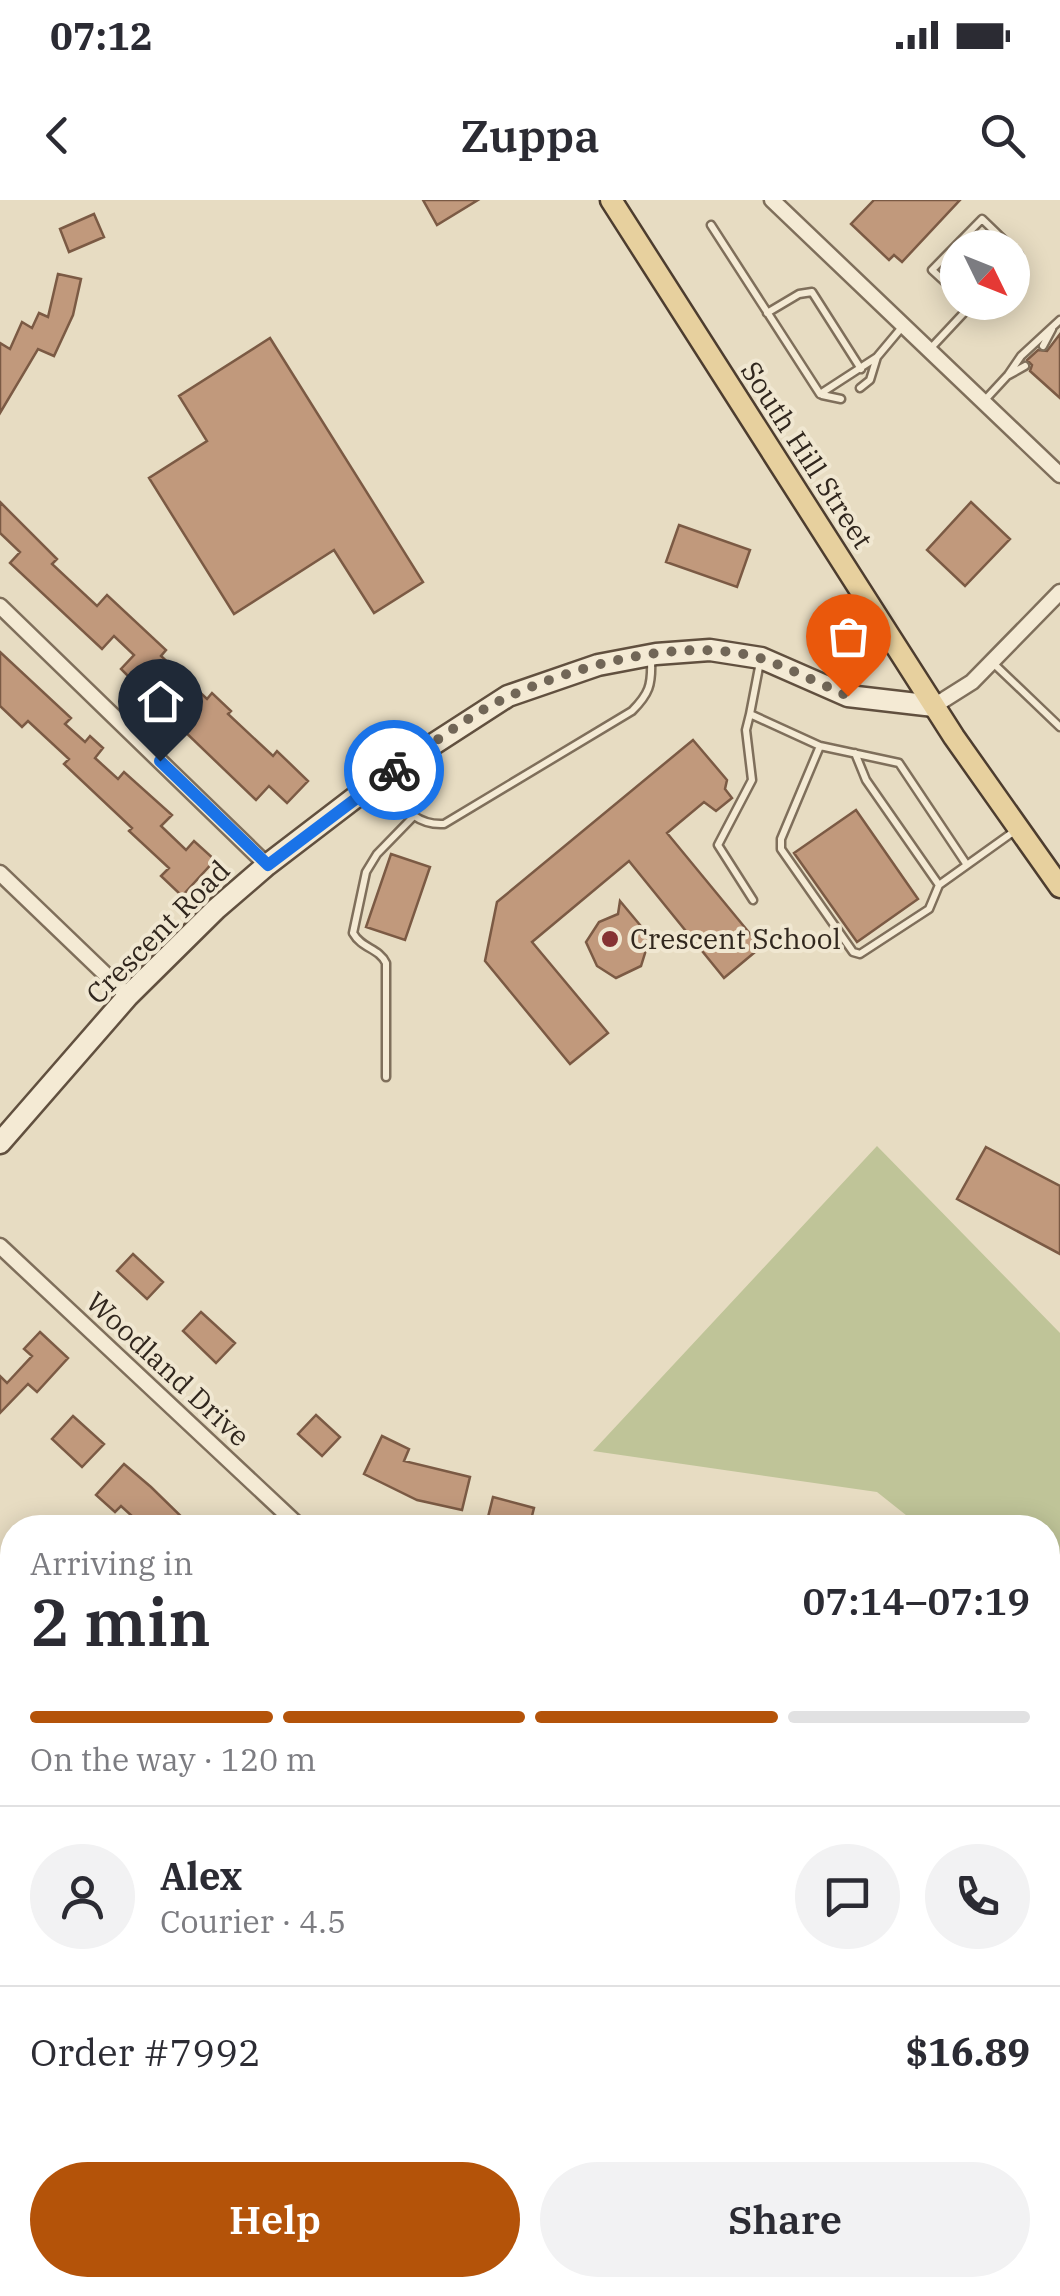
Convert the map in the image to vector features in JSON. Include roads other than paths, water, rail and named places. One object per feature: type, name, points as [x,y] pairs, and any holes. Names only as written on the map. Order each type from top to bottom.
[{"type":"main road","name":"South Hill Street","points":[[611,200],[934,706],[1060,888]]},
{"type":"street","points":[[781,203],[1060,475]]},
{"type":"street","points":[[934,706],[972,682],[1060,592]]},
{"type":"street","points":[[0,606],[268,865]]},
{"type":"street","name":"Crescent Road","points":[[0,1142],[128,996],[216,909],[378,780],[508,696],[598,665],[650,655],[710,650],[761,658],[848,696],[934,706]]},
{"type":"street","points":[[0,873],[128,996]]},
{"type":"street","name":"Woodland Drive","points":[[0,1246],[287,1515]]},
{"type":"lane","points":[[971,230],[982,219],[993,230]]},
{"type":"lane","points":[[711,225],[820,394],[841,400]]},
{"type":"lane","points":[[767,313],[799,294],[812,292],[861,369]]},
{"type":"lane","points":[[929,350],[956,320]]},
{"type":"lane","points":[[984,402],[1020,356],[1060,320]]},
{"type":"lane","points":[[820,394],[877,357],[904,325]]},
{"type":"lane","points":[[1043,346],[1052,328]]},
{"type":"lane","points":[[860,388],[870,380],[877,357]]},
{"type":"lane","points":[[1008,375],[1025,366]]},
{"type":"lane","points":[[378,780],[413,817],[428,825],[444,824],[632,712],[648,694],[652,681],[650,655]]},
{"type":"lane","points":[[754,900],[718,845],[752,780],[746,730],[761,658]]},
{"type":"lane","points":[[992,662],[1060,727]]},
{"type":"lane","points":[[750,714],[820,746],[899,763],[967,865]]},
{"type":"lane","points":[[820,746],[781,839],[781,849],[853,952],[860,954],[929,908],[939,885],[1016,829]]},
{"type":"lane","points":[[855,753],[866,780],[939,885]]},
{"type":"lane","points":[[386,1076],[386,963],[382,954],[360,944],[353,934],[366,872],[377,854],[413,817]]},
{"type":"place","name":"Crescent School","points":[[610,939]]}]
